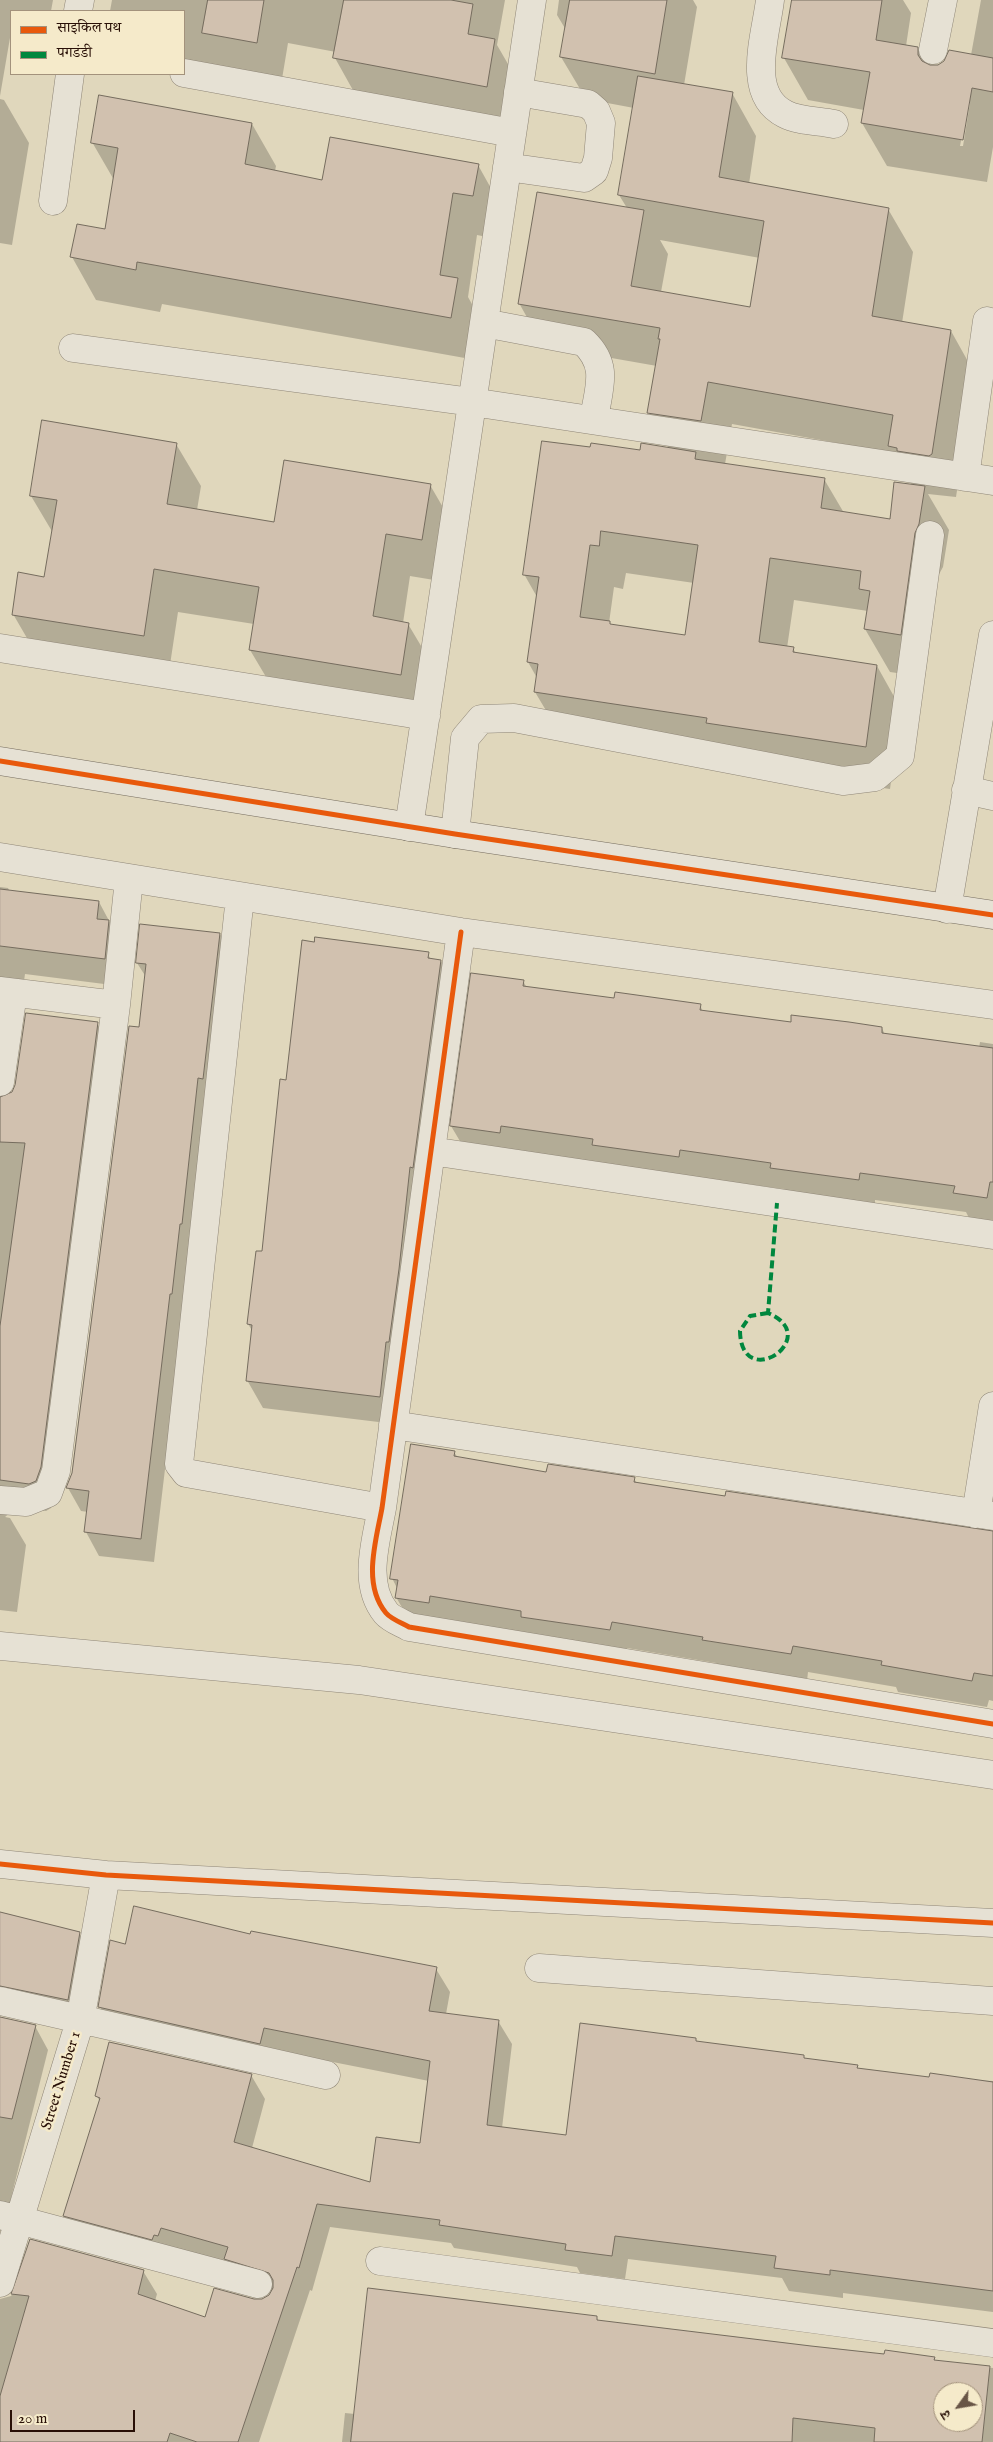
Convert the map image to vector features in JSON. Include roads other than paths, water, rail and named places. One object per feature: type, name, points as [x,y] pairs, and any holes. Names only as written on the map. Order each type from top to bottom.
[{"type":"street","points":[[409,827],[532,0]]},
{"type":"street","points":[[770,0],[761,68],[762,85],[770,104],[786,115],[834,124]]},
{"type":"street","points":[[934,50],[942,0]]},
{"type":"street","points":[[185,73],[512,133]]},
{"type":"street","points":[[53,202],[70,75]]},
{"type":"street","points":[[507,167],[584,178],[594,171],[598,158],[601,123],[596,112],[588,104],[518,92]]},
{"type":"street","points":[[965,477],[987,321]]},
{"type":"street","points":[[484,322],[584,342],[595,353],[602,367],[594,420]]},
{"type":"street","points":[[73,348],[472,402],[993,481]]},
{"type":"street","points":[[455,834],[465,738],[481,719],[514,718],[842,780],[875,777],[900,756],[930,535]]},
{"type":"street","points":[[946,909],[993,635]]},
{"type":"street","points":[[0,648],[426,716]]},
{"type":"street","points":[[0,761],[409,827],[993,915]]},
{"type":"street","points":[[966,790],[993,796]]},
{"type":"street","points":[[0,857],[461,932],[993,1005]]},
{"type":"street","points":[[0,1500],[26,1502],[48,1493],[56,1471],[116,1006],[129,879]]},
{"type":"street","points":[[240,897],[179,1464],[186,1473],[382,1508]]},
{"type":"street","points":[[461,932],[382,1508],[372,1563],[374,1593],[386,1614],[409,1627],[993,1724]]},
{"type":"street","points":[[0,1082],[7,992],[116,1006]]},
{"type":"street","points":[[431,1151],[993,1235]]},
{"type":"street","points":[[393,1425],[985,1515],[993,1406]]},
{"type":"street","points":[[0,1646],[359,1680],[993,1775]]},
{"type":"street","points":[[0,1864],[106,1875],[993,1923]]},
{"type":"street","name":"Street Number 1","points":[[0,2283],[10,2218],[80,2021],[106,1875]]},
{"type":"street","points":[[539,1968],[993,2001]]},
{"type":"street","points":[[0,2001],[80,2021],[326,2075]]},
{"type":"street","points":[[10,2218],[258,2284]]},
{"type":"street","points":[[380,2261],[993,2343]]}]
